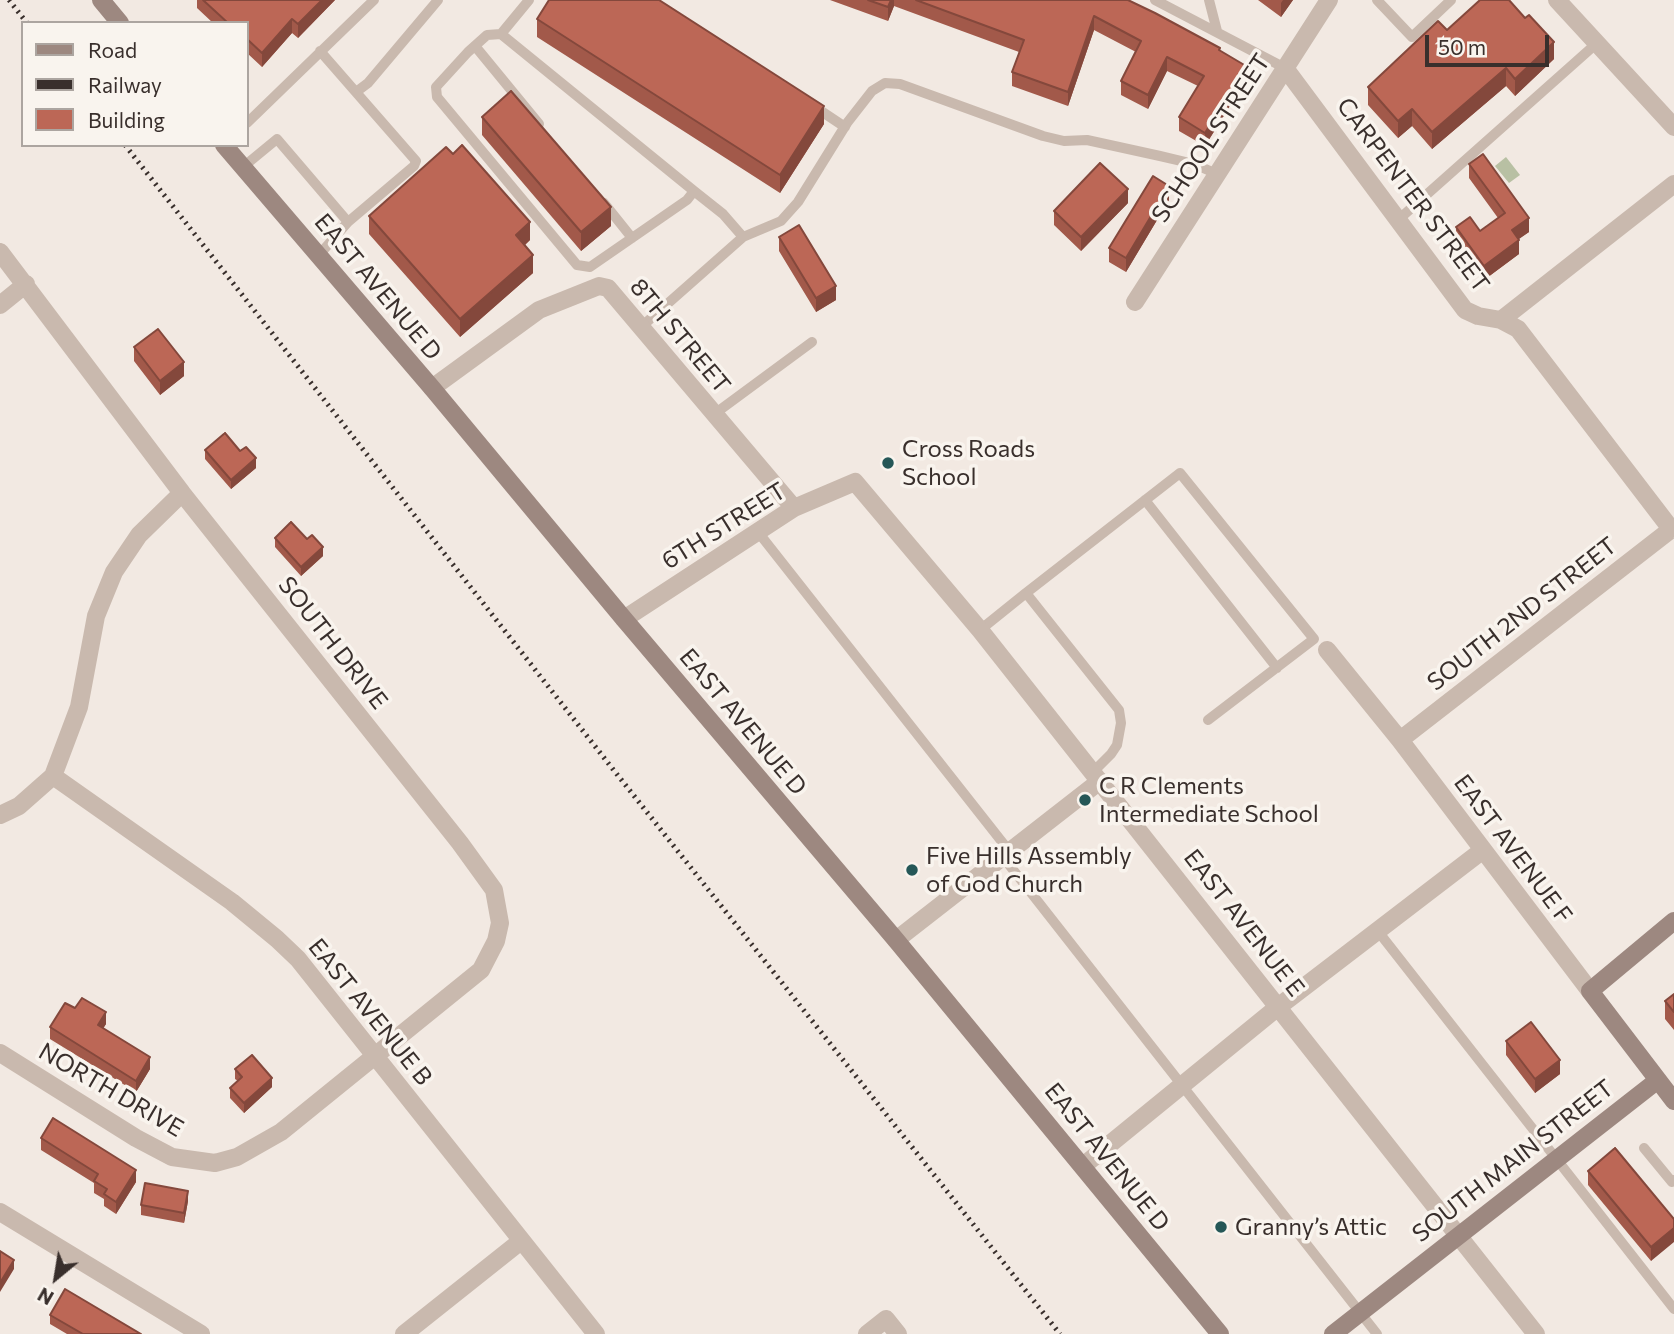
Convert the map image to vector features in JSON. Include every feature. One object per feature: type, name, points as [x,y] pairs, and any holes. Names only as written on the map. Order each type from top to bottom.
[{"type":"main road","points":[[100,0],[118,21]]},
{"type":"main road","name":"EAST AVENUE D","points":[[226,147],[896,940],[1220,1334]]},
{"type":"main road","points":[[1590,991],[1674,922]]},
{"type":"main road","name":"EAST AVENUE F","points":[[1590,991],[1674,1101]]},
{"type":"main road","name":"SOUTH MAIN STREET","points":[[1333,1334],[1658,1080]]},
{"type":"street","name":"SCHOOL STREET","points":[[1135,302],[1329,0]]},
{"type":"street","points":[[1565,3],[1597,43],[1674,127]]},
{"type":"street","name":"CARPENTER STREET","points":[[1285,68],[1465,310],[1478,316],[1501,320],[1518,329],[1673,528]]},
{"type":"street","points":[[1501,320],[1674,184]]},
{"type":"street","name":"SOUTH DRIVE","points":[[0,252],[182,493],[494,890],[500,923],[496,942],[481,970],[377,1056]]},
{"type":"street","points":[[0,305],[26,284]]},
{"type":"street","name":"8TH STREET","points":[[432,388],[539,310],[599,286],[608,288],[794,508]]},
{"type":"street","name":"6TH STREET","points":[[624,619],[794,508],[855,482]]},
{"type":"street","name":"EAST AVENUE E","points":[[855,482],[980,630],[1536,1334]]},
{"type":"street","points":[[0,815],[19,806],[53,776],[79,707],[96,616],[114,572],[139,535],[182,493]]},
{"type":"street","name":"SOUTH 2ND STREET","points":[[1400,740],[1673,528]]},
{"type":"street","name":"EAST AVENUE F","points":[[1327,650],[1400,740],[1590,991]]},
{"type":"street","name":"EAST AVENUE B","points":[[53,776],[232,902],[298,959],[596,1334]]},
{"type":"street","points":[[896,940],[1006,854],[1096,777]]},
{"type":"street","points":[[1083,1166],[1278,1007],[1483,850]]},
{"type":"street","name":"NORTH DRIVE","points":[[0,1053],[172,1157],[215,1163],[237,1157],[281,1132],[377,1056]]},
{"type":"street","points":[[0,1212],[201,1334]]},
{"type":"street","points":[[404,1334],[522,1241]]},
{"type":"street","points":[[867,1334],[886,1319],[898,1334]]},
{"type":"lane","points":[[248,121],[374,0]]},
{"type":"lane","points":[[356,92],[368,83],[438,0]]},
{"type":"lane","points":[[501,34],[528,0]]},
{"type":"lane","points":[[1155,0],[1285,68]]},
{"type":"lane","points":[[1209,0],[1217,31]]},
{"type":"lane","points":[[1377,0],[1412,37],[1451,0]]},
{"type":"lane","points":[[694,191],[687,200],[590,267],[577,265],[437,97],[436,87],[487,35],[501,34],[723,214],[743,237]]},
{"type":"lane","points":[[1398,220],[1597,43]]},
{"type":"lane","points":[[475,46],[545,131]]},
{"type":"lane","points":[[320,51],[416,161],[414,166],[348,222],[320,256]]},
{"type":"lane","points":[[640,328],[743,237],[781,221],[798,202],[845,127],[872,92],[885,83],[900,84],[1043,136],[1064,141],[1087,140],[1194,164],[1217,174]]},
{"type":"lane","points":[[811,104],[845,127]]},
{"type":"lane","points":[[243,167],[277,139],[348,222]]},
{"type":"lane","points":[[597,195],[632,238]]},
{"type":"lane","points":[[713,415],[813,342]]},
{"type":"lane","points":[[980,630],[1180,473],[1314,639],[1208,720]]},
{"type":"lane","points":[[1145,500],[1277,668]]},
{"type":"lane","points":[[758,532],[1181,1085],[1377,1334]]},
{"type":"lane","points":[[1026,593],[1119,710],[1121,723],[1116,745],[1096,777]]},
{"type":"lane","points":[[1377,930],[1674,1309]]},
{"type":"lane","points":[[1644,1148],[1673,1182]]},
{"type":"green space","points":[[1506,157],[1520,175],[1509,183],[1495,166]]},
{"type":"building","points":[[203,0],[322,0],[298,24],[292,19],[262,53],[248,40],[248,21],[226,21]]},
{"type":"building","points":[[549,0],[659,0],[824,106],[780,175],[537,19]]},
{"type":"building","points":[[868,0],[891,0],[888,7]]},
{"type":"building","points":[[916,0],[1128,0],[1220,48],[1219,50],[1246,66],[1205,133],[1179,117],[1204,76],[1167,57],[1148,95],[1121,81],[1141,41],[1094,16],[1068,92],[1012,72],[1024,40]]},
{"type":"building","points":[[1480,0],[1509,0],[1525,18],[1529,15],[1554,42],[1515,79],[1506,68],[1432,132],[1412,109],[1398,121],[1368,87],[1438,21],[1447,30]]},
{"type":"building","points":[[511,91],[611,207],[581,232],[482,117]]},
{"type":"building","points":[[462,145],[530,222],[516,235],[533,255],[460,319],[369,216],[446,147],[453,154]]},
{"type":"building","points":[[1483,154],[1529,218],[1512,230],[1519,240],[1484,266],[1456,227],[1470,217],[1480,231],[1505,213],[1469,164]]},
{"type":"building","points":[[1100,163],[1128,189],[1081,237],[1054,211]]},
{"type":"building","points":[[1153,176],[1169,186],[1126,258],[1109,248]]},
{"type":"building","points":[[799,225],[836,286],[816,298],[779,237]]},
{"type":"building","points":[[158,329],[184,362],[160,381],[134,347]]},
{"type":"building","points":[[225,433],[240,451],[246,447],[256,458],[231,480],[205,450]]},
{"type":"building","points":[[291,522],[307,539],[312,535],[323,547],[301,567],[275,538]]},
{"type":"building","points":[[1674,994],[1674,1012],[1665,1001]]},
{"type":"building","points":[[82,998],[106,1012],[98,1025],[150,1057],[136,1081],[50,1027],[65,1003],[75,1008]]},
{"type":"building","points":[[1531,1022],[1560,1060],[1535,1079],[1506,1041]]},
{"type":"building","points":[[252,1055],[272,1078],[244,1103],[230,1088],[242,1077],[235,1069]]},
{"type":"building","points":[[53,1118],[136,1170],[116,1202],[104,1194],[107,1189],[94,1181],[98,1174],[41,1138]]},
{"type":"building","points":[[1615,1148],[1674,1219],[1674,1228],[1651,1247],[1588,1171]]},
{"type":"building","points":[[145,1183],[188,1191],[184,1213],[141,1205]]},
{"type":"building","points":[[0,1251],[14,1260],[0,1283]]},
{"type":"building","points":[[65,1289],[141,1334],[83,1334],[50,1315]]},
{"type":"railway","points":[[9,0],[25,21]]},
{"type":"railway","points":[[127,147],[612,768],[1060,1334]]},
{"type":"place","name":"Cross Roads School","points":[[888,463]]},
{"type":"place","name":"C R Clements Intermediate School","points":[[1085,800]]},
{"type":"place","name":"Five Hills Assembly of God Church","points":[[912,870]]},
{"type":"place","name":"Granny’s Attic","points":[[1221,1227]]}]
